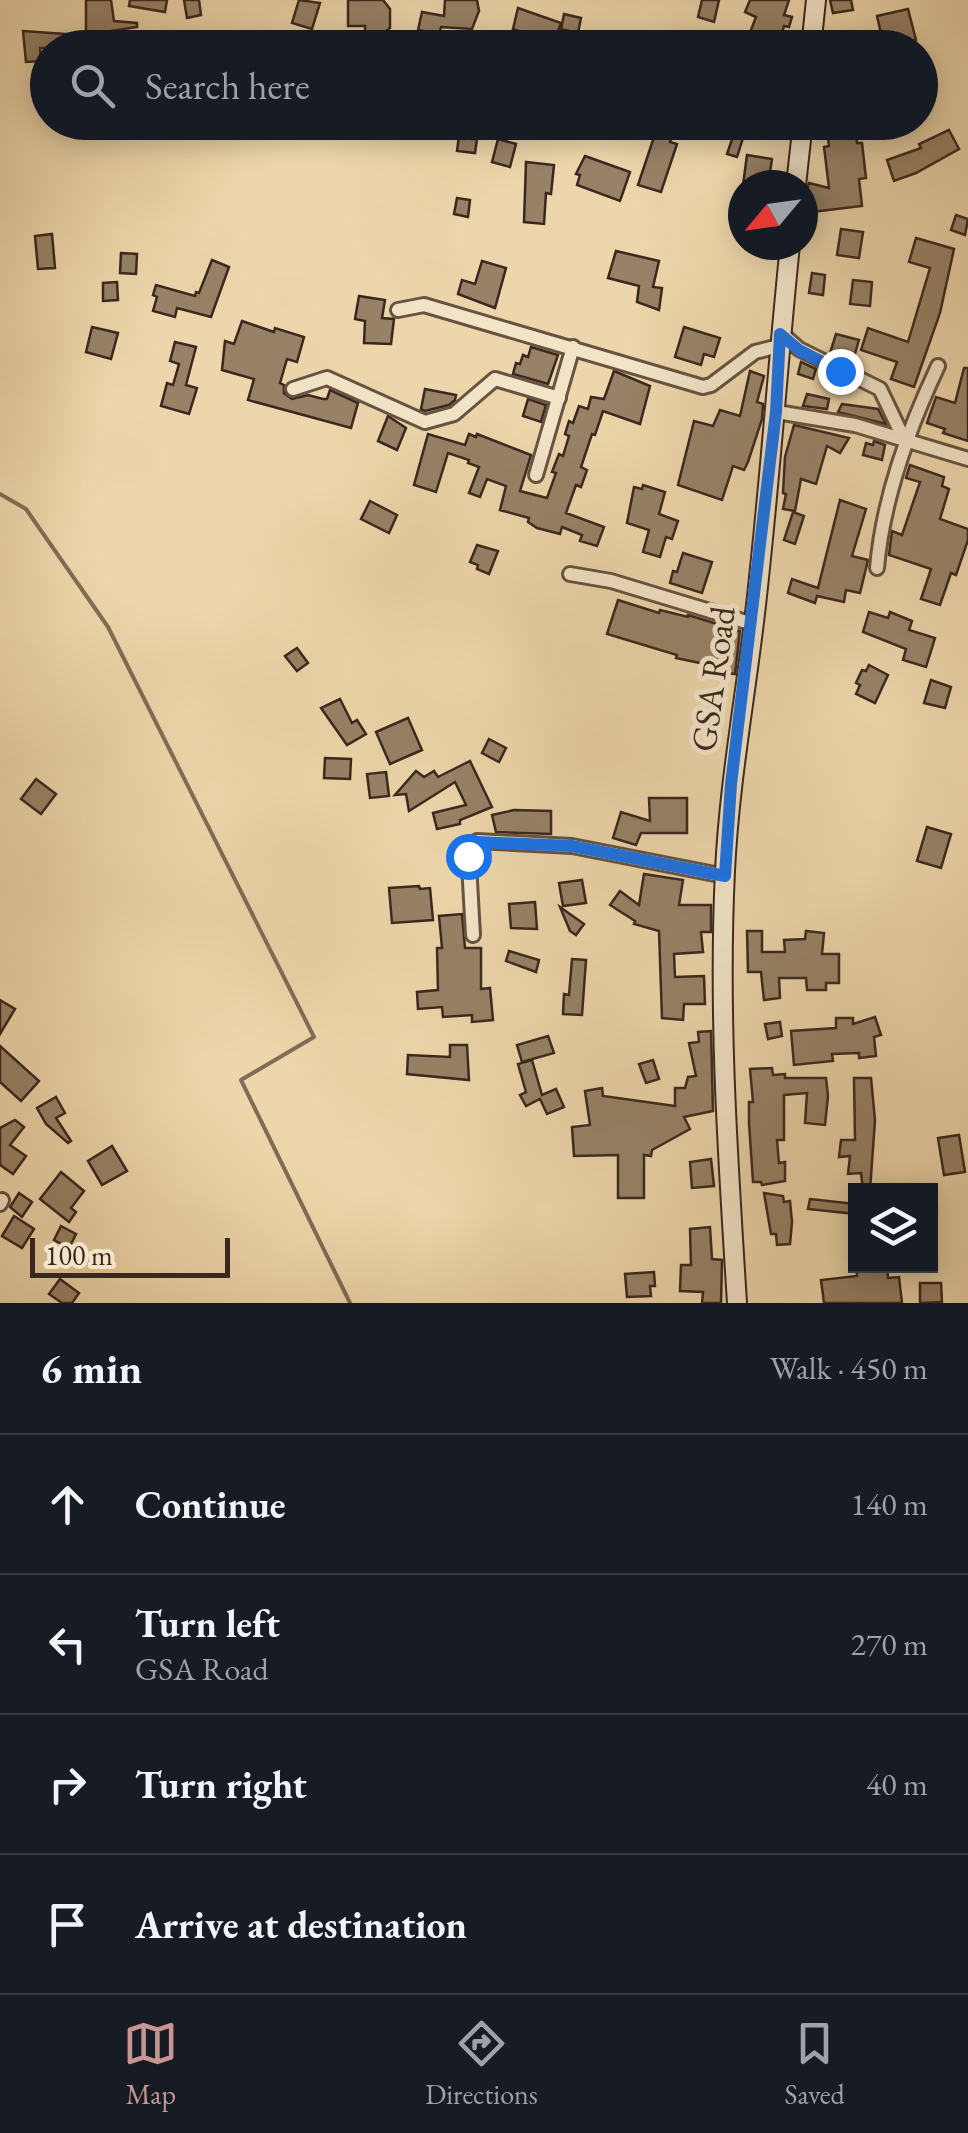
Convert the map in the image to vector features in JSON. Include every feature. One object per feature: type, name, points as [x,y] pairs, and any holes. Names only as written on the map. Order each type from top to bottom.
[{"type":"street","points":[[813,30],[816,0]]},
{"type":"street","points":[[798,170],[801,140]]},
{"type":"street","name":"GSA Road","points":[[737,1303],[724,1092],[725,876],[731,784],[753,624],[788,260]]},
{"type":"street","points":[[398,310],[424,305],[703,387],[780,340],[880,389],[905,438]]},
{"type":"street","points":[[536,475],[573,347]]},
{"type":"street","points":[[877,568],[883,521],[905,438],[938,366]]},
{"type":"street","points":[[293,389],[327,378],[425,422],[454,414],[495,378],[559,398]]},
{"type":"street","points":[[776,412],[855,425],[968,460]]},
{"type":"street","points":[[570,574],[611,582],[753,624]]},
{"type":"street","points":[[472,936],[468,846],[477,842],[572,846],[725,876]]},
{"type":"building","points":[[86,0],[111,0],[114,21],[137,23],[137,27],[118,30],[86,30]]},
{"type":"building","points":[[130,0],[167,0],[165,12],[129,6]]},
{"type":"building","points":[[184,0],[199,0],[201,15],[187,18]]},
{"type":"building","points":[[299,0],[320,3],[312,29],[292,23]]},
{"type":"building","points":[[348,0],[383,0],[390,9],[388,30],[348,26]]},
{"type":"building","points":[[445,0],[477,0],[479,11],[472,29],[418,30],[422,12],[444,16]]},
{"type":"building","points":[[702,0],[719,0],[714,22],[698,17]]},
{"type":"building","points":[[750,0],[789,0],[784,15],[792,17],[789,27],[784,26],[783,30],[751,30],[756,17],[745,12]]},
{"type":"building","points":[[830,0],[851,0],[853,10],[833,13]]},
{"type":"building","points":[[518,8],[561,23],[558,30],[513,29]]},
{"type":"building","points":[[908,9],[913,30],[880,30],[877,16]]},
{"type":"building","points":[[564,14],[581,18],[579,30],[561,29]]},
{"type":"building","points":[[23,31],[30,32],[30,62],[26,62]]},
{"type":"building","points":[[949,130],[959,149],[894,181],[887,160],[921,148],[919,144],[928,140],[938,140],[938,135]]},
{"type":"building","points":[[458,140],[477,140],[475,153],[457,151]]},
{"type":"building","points":[[498,140],[516,144],[510,167],[492,162]]},
{"type":"building","points":[[653,140],[677,144],[661,192],[638,185]]},
{"type":"building","points":[[732,140],[742,140],[737,157],[727,154]]},
{"type":"building","points":[[828,140],[862,143],[866,178],[859,179],[862,206],[818,211],[818,185],[829,188],[824,147],[829,146]]},
{"type":"building","points":[[747,155],[772,159],[770,170],[745,170]]},
{"type":"building","points":[[585,156],[630,172],[620,201],[577,185],[580,175],[576,174]]},
{"type":"building","points":[[526,162],[554,165],[551,194],[546,193],[544,224],[524,222]]},
{"type":"building","points":[[457,198],[470,200],[468,217],[454,214]]},
{"type":"building","points":[[956,215],[968,219],[965,235],[951,230]]},
{"type":"building","points":[[841,229],[863,232],[859,258],[837,255]]},
{"type":"building","points":[[52,234],[55,268],[38,269],[35,236]]},
{"type":"building","points":[[916,238],[954,249],[940,313],[914,387],[891,379],[897,362],[861,350],[868,328],[908,342],[930,268],[909,262]]},
{"type":"building","points":[[616,251],[659,261],[653,287],[662,288],[659,310],[637,302],[639,286],[608,278]]},
{"type":"building","points":[[121,253],[137,254],[136,274],[120,273]]},
{"type":"building","points":[[212,260],[229,267],[211,317],[177,308],[175,317],[153,311],[156,285],[195,296]]},
{"type":"building","points":[[482,261],[506,268],[495,308],[458,294],[462,280],[475,284]]},
{"type":"building","points":[[812,273],[825,275],[823,295],[809,293]]},
{"type":"building","points":[[853,280],[872,282],[870,306],[850,304]]},
{"type":"building","points":[[117,282],[118,300],[103,301],[103,283]]},
{"type":"building","points":[[359,296],[385,300],[382,318],[394,319],[391,344],[364,343],[365,321],[355,319]]},
{"type":"building","points":[[242,321],[304,337],[297,362],[287,359],[280,383],[284,393],[292,399],[308,395],[327,399],[330,390],[358,403],[351,428],[248,400],[254,379],[222,370],[225,341],[234,344]]},
{"type":"building","points":[[92,327],[118,333],[111,359],[86,352]]},
{"type":"building","points":[[684,327],[720,338],[714,357],[704,354],[701,365],[675,357]]},
{"type":"building","points":[[836,334],[859,340],[852,364],[830,353]]},
{"type":"building","points":[[175,342],[196,347],[186,385],[197,388],[189,414],[161,406],[167,383],[173,385],[179,364],[170,361]]},
{"type":"building","points":[[531,347],[558,355],[548,384],[513,374],[516,363],[520,364],[523,355],[528,357]]},
{"type":"building","points":[[801,362],[816,369],[813,379],[798,374]]},
{"type":"building","points":[[964,368],[968,368],[968,441],[927,423],[936,397],[955,403]]},
{"type":"building","points":[[614,371],[650,386],[640,424],[603,411],[581,467],[587,470],[581,487],[576,485],[566,513],[604,527],[597,546],[580,541],[582,535],[562,527],[560,534],[537,528],[528,522],[529,518],[500,510],[506,486],[487,479],[480,497],[469,493],[479,467],[448,453],[436,492],[414,485],[428,434],[465,445],[469,434],[477,434],[531,455],[520,491],[547,498],[556,473],[552,472],[559,454],[563,456],[569,436],[565,434],[569,421],[573,423],[579,406],[588,409],[591,397],[604,399]]},
{"type":"building","points":[[750,371],[764,376],[757,402],[763,404],[762,419],[744,470],[733,466],[722,500],[678,485],[694,421],[713,426],[720,410],[740,416]]},
{"type":"building","points":[[425,389],[456,395],[455,400],[425,411],[421,409]]},
{"type":"building","points":[[807,394],[829,399],[827,409],[803,406]]},
{"type":"building","points":[[528,399],[546,405],[541,422],[523,416]]},
{"type":"building","points":[[842,404],[878,409],[886,424],[838,412]]},
{"type":"building","points":[[388,416],[406,428],[397,450],[378,441]]},
{"type":"building","points":[[794,425],[849,438],[840,453],[827,446],[816,484],[801,479],[795,511],[783,509],[785,457]]},
{"type":"building","points":[[874,441],[885,445],[882,460],[863,455],[866,443],[873,445]]},
{"type":"building","points":[[910,465],[944,477],[942,486],[949,489],[940,519],[968,529],[956,575],[951,573],[940,605],[921,599],[931,569],[889,555],[892,531],[902,535],[920,482],[906,478]]},
{"type":"building","points":[[643,485],[665,492],[659,514],[678,521],[672,539],[666,537],[660,557],[643,552],[649,530],[627,523],[634,487],[642,489]]},
{"type":"building","points":[[840,500],[866,509],[852,556],[868,560],[860,593],[846,590],[844,602],[817,596],[815,603],[788,593],[792,579],[818,588]]},
{"type":"building","points":[[370,501],[397,515],[389,533],[361,519]]},
{"type":"building","points":[[793,512],[804,516],[795,544],[784,540]]},
{"type":"building","points":[[477,545],[498,551],[489,574],[470,562]]},
{"type":"building","points":[[683,553],[712,562],[702,593],[670,583]]},
{"type":"building","points":[[618,600],[740,631],[735,674],[718,672],[719,667],[676,658],[677,655],[607,634]]},
{"type":"building","points":[[869,612],[888,618],[890,612],[912,621],[909,630],[935,638],[926,667],[903,660],[906,649],[863,632]]},
{"type":"building","points":[[297,648],[308,663],[297,671],[285,656]]},
{"type":"building","points":[[869,665],[888,675],[875,703],[856,694],[860,685],[856,683]]},
{"type":"building","points":[[931,680],[951,687],[945,708],[924,703]]},
{"type":"building","points":[[340,699],[352,723],[357,720],[366,734],[347,745],[321,708]]},
{"type":"building","points":[[408,718],[422,750],[390,764],[376,732]]},
{"type":"building","points":[[489,739],[506,748],[499,762],[482,753]]},
{"type":"building","points":[[325,758],[351,759],[350,779],[324,778]]},
{"type":"building","points":[[470,761],[492,807],[460,820],[460,824],[437,829],[433,813],[466,805],[455,782],[409,811],[406,794],[395,795],[416,771],[424,777],[434,771],[438,777]]},
{"type":"building","points":[[386,772],[389,796],[370,798],[367,774]]},
{"type":"building","points":[[36,779],[56,794],[41,814],[21,799]]},
{"type":"building","points":[[649,798],[687,798],[687,833],[641,833],[636,845],[613,838],[621,812],[650,821]]},
{"type":"building","points":[[514,810],[551,811],[551,834],[496,832],[492,815]]},
{"type":"building","points":[[927,827],[951,834],[941,868],[917,861]]},
{"type":"building","points":[[644,874],[683,880],[679,905],[711,905],[711,932],[701,932],[703,952],[674,954],[675,977],[704,976],[705,1004],[684,1004],[683,1020],[662,1018],[659,931],[634,924],[610,905],[620,891],[639,905]]},
{"type":"building","points":[[582,880],[586,903],[563,906],[559,883]]},
{"type":"building","points":[[389,888],[430,888],[433,920],[392,923]]},
{"type":"building","points":[[535,902],[537,929],[511,928],[509,904]]},
{"type":"building","points":[[560,907],[584,924],[576,935],[570,931]]},
{"type":"building","points":[[462,914],[465,948],[481,948],[481,989],[490,988],[493,1020],[472,1022],[472,1015],[443,1017],[442,1007],[418,1009],[417,992],[438,990],[437,948],[442,948],[439,916]]},
{"type":"building","points":[[747,931],[762,931],[762,952],[785,952],[784,940],[805,939],[806,931],[824,933],[822,954],[839,954],[839,983],[826,983],[826,990],[807,990],[806,978],[779,978],[780,998],[764,1000],[761,972],[748,972]]},
{"type":"building","points":[[509,951],[539,960],[536,972],[506,961]]},
{"type":"building","points":[[572,959],[586,960],[582,1015],[563,1014]]},
{"type":"building","points":[[0,1000],[15,1009],[0,1034]]},
{"type":"building","points":[[875,1017],[881,1035],[874,1037],[876,1056],[832,1054],[833,1061],[794,1065],[791,1031],[836,1028],[836,1018],[853,1018],[853,1024]]},
{"type":"building","points":[[780,1022],[782,1036],[768,1039],[765,1024]]},
{"type":"building","points":[[711,1031],[713,1111],[684,1117],[690,1129],[652,1150],[651,1156],[644,1155],[644,1198],[618,1198],[618,1155],[574,1156],[572,1127],[590,1125],[585,1091],[602,1088],[603,1096],[675,1106],[675,1088],[685,1088],[688,1077],[696,1076],[689,1043],[699,1042],[698,1032]]},
{"type":"building","points":[[548,1036],[554,1053],[522,1062],[517,1045]]},
{"type":"building","points":[[450,1045],[467,1045],[469,1080],[407,1074],[408,1055],[450,1057]]},
{"type":"building","points":[[0,1046],[39,1081],[21,1101],[0,1082]]},
{"type":"building","points":[[532,1060],[542,1095],[556,1089],[564,1107],[547,1114],[540,1099],[526,1106],[520,1095],[526,1092],[518,1064]]},
{"type":"building","points":[[653,1060],[659,1079],[646,1083],[639,1064]]},
{"type":"building","points":[[772,1068],[773,1075],[785,1074],[785,1078],[826,1078],[828,1096],[825,1125],[805,1123],[807,1093],[784,1095],[784,1140],[777,1140],[779,1163],[785,1162],[785,1181],[762,1185],[753,1182],[750,1069]]},
{"type":"building","points":[[854,1078],[871,1078],[875,1120],[870,1183],[862,1183],[861,1173],[848,1174],[850,1156],[839,1157],[841,1140],[855,1140]]},
{"type":"building","points":[[56,1097],[65,1113],[56,1118],[71,1141],[68,1143],[46,1124],[37,1108]]},
{"type":"building","points":[[15,1120],[24,1127],[10,1145],[26,1156],[13,1174],[0,1165],[0,1128]]},
{"type":"building","points":[[959,1135],[965,1172],[944,1175],[938,1138]]},
{"type":"building","points":[[112,1146],[127,1171],[102,1185],[88,1161]]},
{"type":"building","points":[[711,1159],[714,1186],[692,1188],[690,1162]]},
{"type":"building","points":[[61,1172],[84,1191],[71,1208],[76,1212],[69,1222],[40,1199]]},
{"type":"building","points":[[19,1193],[32,1202],[22,1217],[10,1207]]},
{"type":"building","points":[[764,1193],[790,1201],[790,1244],[777,1245],[776,1234],[771,1234]]},
{"type":"building","points":[[810,1199],[848,1203],[848,1213],[808,1209]]},
{"type":"building","points":[[14,1216],[34,1229],[22,1248],[2,1236]]},
{"type":"building","points":[[61,1226],[76,1234],[69,1248],[54,1240]]},
{"type":"building","points":[[710,1227],[712,1259],[722,1260],[721,1303],[702,1303],[703,1292],[680,1291],[681,1265],[691,1265],[690,1229]]},
{"type":"building","points":[[654,1272],[651,1296],[627,1297],[625,1274]]},
{"type":"building","points":[[857,1273],[888,1273],[888,1278],[899,1277],[902,1303],[824,1303],[821,1280],[857,1276]]},
{"type":"building","points":[[60,1279],[79,1293],[72,1303],[62,1303],[49,1294]]},
{"type":"building","points":[[920,1283],[941,1283],[942,1302],[920,1303]]},
{"type":"waterway","points":[[0,494],[26,509],[108,627],[314,1037],[241,1080],[350,1303]]},
{"type":"route","points":[[468,856],[468,846],[477,842],[572,846],[725,876],[731,784],[776,412],[780,334],[799,350],[840,371]]}]
